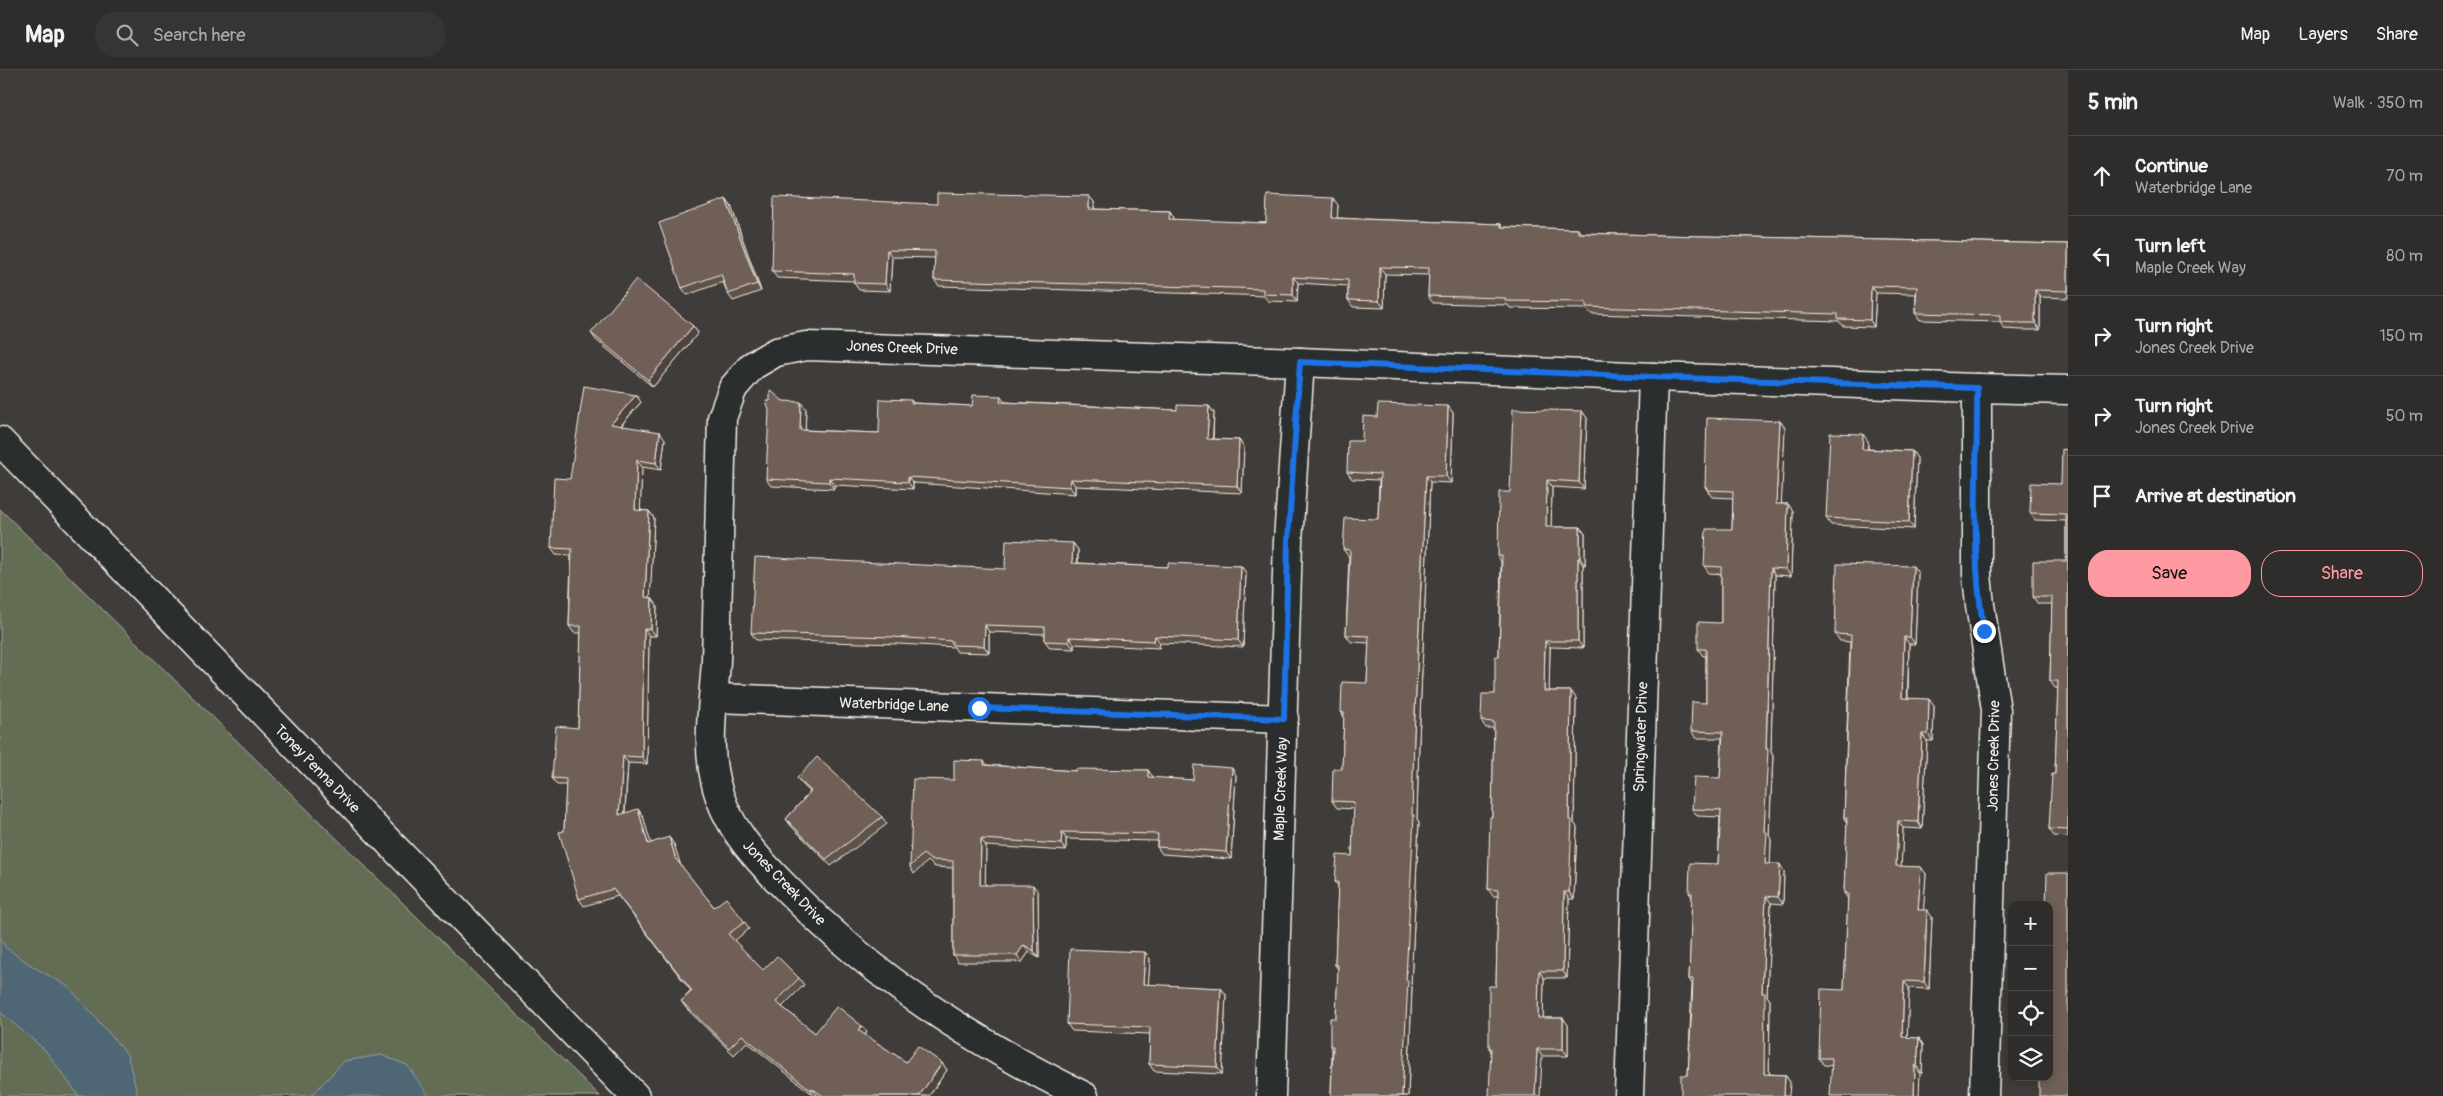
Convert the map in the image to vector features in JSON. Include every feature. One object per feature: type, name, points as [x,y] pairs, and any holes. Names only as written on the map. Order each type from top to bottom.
[{"type":"street","name":"Jones Creek Drive","points":[[1084,1096],[1004,1055],[932,1011],[866,962],[807,910],[754,856],[726,816],[715,780],[711,745],[715,698],[722,418],[732,388],[752,366],[776,352],[816,346],[1300,362],[1652,377],[2068,390]]},
{"type":"street","name":"Maple Creek Way","points":[[1272,1096],[1288,541],[1300,362]]},
{"type":"street","name":"Springwater Drive","points":[[1629,1096],[1652,377]]},
{"type":"street","name":"Jones Creek Drive","points":[[1977,388],[1977,575],[1996,710],[1984,1096]]},
{"type":"street","name":"Toney Penna Drive","points":[[0,441],[635,1096]]},
{"type":"street","name":"Waterbridge Lane","points":[[715,698],[1284,719]]},
{"type":"green space","points":[[0,509],[600,1096],[0,1096]]},
{"type":"water","points":[[0,937],[5,947],[32,966],[69,987],[127,1054],[138,1096],[79,1096],[44,1049],[0,1012]]},
{"type":"water","points":[[381,1055],[407,1065],[429,1096],[311,1096],[344,1061]]},
{"type":"building","points":[[937,193],[1089,196],[1089,209],[1170,211],[1169,219],[1266,223],[1267,195],[1333,198],[1332,218],[1501,224],[1501,227],[1578,229],[1578,233],[2068,244],[2068,291],[2035,290],[2035,323],[2017,323],[2000,322],[2000,315],[1915,313],[1917,287],[1871,286],[1870,320],[1838,319],[1838,314],[1586,307],[1586,302],[1505,301],[1505,298],[1428,296],[1429,268],[1380,267],[1379,301],[1348,300],[1348,280],[1293,277],[1293,295],[1263,294],[1263,289],[934,280],[935,251],[887,250],[885,284],[854,283],[854,274],[772,271],[774,197],[937,204]]},
{"type":"building","points":[[726,199],[757,284],[728,294],[721,274],[682,288],[659,223]]},
{"type":"building","points":[[636,279],[693,326],[648,380],[591,333]]},
{"type":"building","points":[[584,386],[636,395],[611,424],[660,432],[656,463],[637,460],[635,510],[649,511],[645,597],[652,598],[651,629],[644,629],[642,757],[623,756],[619,815],[638,809],[648,844],[669,837],[676,859],[714,907],[726,898],[745,922],[728,934],[763,970],[777,956],[799,978],[776,1002],[815,1033],[837,1006],[862,1026],[858,1030],[906,1062],[918,1046],[942,1063],[919,1096],[823,1096],[812,1088],[811,1090],[742,1035],[729,1048],[681,1001],[692,991],[613,889],[579,899],[559,832],[564,831],[566,779],[552,778],[556,726],[578,728],[581,626],[569,626],[572,549],[551,548],[554,478],[570,479]]},
{"type":"building","points":[[770,390],[783,401],[801,402],[800,430],[879,433],[880,399],[911,400],[911,403],[972,406],[973,395],[1001,396],[1000,402],[1177,410],[1177,405],[1209,406],[1207,439],[1239,440],[1237,486],[1071,479],[1070,487],[908,477],[908,482],[829,478],[829,482],[766,479],[769,410],[766,401],[770,401]]},
{"type":"building","points":[[1378,404],[1448,406],[1446,476],[1426,476],[1414,734],[1412,815],[1414,815],[1402,1096],[1331,1096],[1333,1046],[1330,1046],[1330,1018],[1336,1018],[1338,965],[1335,965],[1338,882],[1335,882],[1337,855],[1352,856],[1354,802],[1332,801],[1333,768],[1342,769],[1344,713],[1341,712],[1342,682],[1367,683],[1369,636],[1346,635],[1350,550],[1343,549],[1345,518],[1378,519],[1380,474],[1347,472],[1348,441],[1362,441],[1363,416],[1377,417]]},
{"type":"building","points":[[1513,409],[1582,411],[1579,482],[1547,480],[1546,527],[1580,527],[1578,641],[1545,641],[1544,691],[1571,691],[1569,820],[1572,820],[1569,892],[1564,892],[1563,971],[1539,971],[1538,1018],[1563,1018],[1563,1049],[1537,1049],[1535,1096],[1489,1096],[1491,1048],[1489,1048],[1489,986],[1496,986],[1498,890],[1488,889],[1494,722],[1481,721],[1482,694],[1495,694],[1495,656],[1499,656],[1502,556],[1498,556],[1499,492],[1510,492]]},
{"type":"building","points":[[1707,418],[1780,421],[1776,504],[1788,504],[1786,569],[1771,568],[1766,749],[1768,749],[1764,832],[1767,832],[1765,864],[1780,864],[1778,897],[1766,896],[1762,993],[1765,993],[1764,1074],[1785,1075],[1784,1096],[1681,1096],[1681,1075],[1688,1075],[1692,1005],[1693,979],[1689,979],[1692,893],[1689,893],[1690,863],[1718,864],[1721,810],[1692,809],[1694,777],[1720,778],[1723,732],[1691,731],[1692,702],[1706,703],[1706,649],[1698,649],[1698,622],[1721,623],[1721,567],[1704,566],[1706,529],[1732,529],[1733,491],[1707,490],[1707,487],[1705,487]]},
{"type":"building","points":[[1830,433],[1863,434],[1862,449],[1912,451],[1909,522],[1826,518]]},
{"type":"building","points":[[2062,449],[2068,450],[2068,830],[2049,829],[2052,774],[2055,774],[2058,681],[2050,681],[2052,597],[2033,597],[2033,561],[2066,561],[2066,514],[2030,513],[2031,483],[2061,484]]},
{"type":"building","points":[[1006,540],[1073,543],[1072,563],[1168,567],[1168,563],[1241,566],[1238,640],[1155,636],[1154,641],[1069,637],[1069,642],[1045,641],[1045,627],[985,625],[984,646],[952,645],[952,641],[893,637],[751,633],[755,557],[1005,569]]},
{"type":"building","points":[[1837,564],[1913,566],[1910,637],[1904,637],[1902,698],[1929,699],[1928,734],[1922,734],[1918,822],[1898,821],[1896,866],[1921,867],[1918,910],[1927,910],[1924,982],[1904,981],[1902,1037],[1919,1038],[1917,1066],[1915,1066],[1914,1096],[1830,1096],[1832,1058],[1819,1058],[1821,989],[1844,990],[1848,894],[1844,893],[1847,818],[1844,818],[1851,635],[1835,634]]},
{"type":"building","points":[[817,757],[882,817],[826,859],[786,819],[811,791],[797,778]]},
{"type":"building","points":[[954,760],[984,761],[984,765],[1076,771],[1076,769],[1148,770],[1148,777],[1193,780],[1194,765],[1232,768],[1226,852],[1157,847],[1158,834],[1062,832],[1061,844],[981,839],[980,885],[1033,885],[1034,951],[1024,945],[1017,955],[953,955],[953,861],[931,860],[923,854],[910,867],[913,779],[954,780]]},
{"type":"building","points":[[2047,873],[2068,873],[2068,1096],[2039,1096],[2039,1081],[2053,1081],[2053,901],[2046,901]]},
{"type":"building","points":[[1070,949],[1145,952],[1143,984],[1221,988],[1217,1067],[1149,1064],[1150,1027],[1067,1024]]},
{"type":"route","points":[[979,708],[1284,719],[1288,541],[1300,362],[1977,388],[1976,560],[1984,631]]}]
